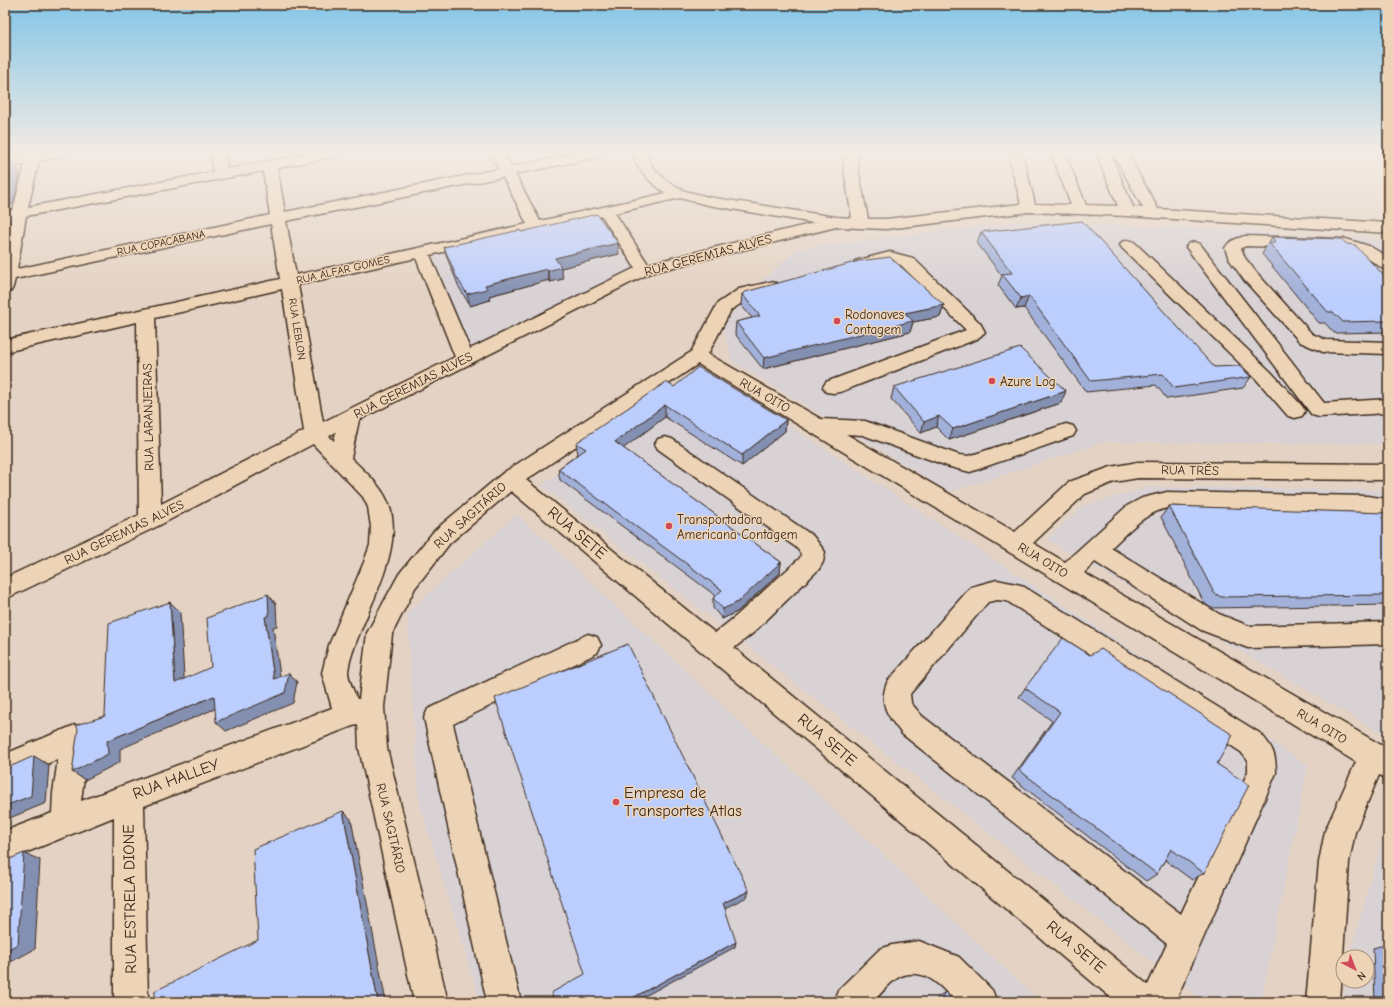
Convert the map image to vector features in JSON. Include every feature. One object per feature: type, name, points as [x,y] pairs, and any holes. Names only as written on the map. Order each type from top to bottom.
[{"type":"street","points":[[6,280],[12,215],[18,200]]},
{"type":"street","points":[[12,215],[88,200]]},
{"type":"street","name":"RUA LEBLON","points":[[275,200],[315,434]]},
{"type":"street","name":"RUA COPACABANA","points":[[6,280],[278,218],[366,200]]},
{"type":"street","points":[[521,200],[536,227]]},
{"type":"street","name":"RUA ALFAR GOMES","points":[[5,346],[654,200]]},
{"type":"street","points":[[704,200],[836,222],[861,224],[886,224],[921,221],[1030,208],[1127,211],[1388,228]]},
{"type":"street","points":[[856,200],[861,224]]},
{"type":"street","points":[[1028,200],[1030,208]]},
{"type":"street","points":[[1076,200],[1080,209]]},
{"type":"street","points":[[1122,200],[1127,211]]},
{"type":"street","points":[[1146,200],[1153,213]]},
{"type":"street","points":[[606,211],[644,270]]},
{"type":"street","name":"RUA GEREMIAS ALVES","points":[[5,589],[150,520],[315,434],[644,270],[836,222]]},
{"type":"street","points":[[1388,265],[1375,253],[1361,247],[1346,244],[1245,241],[1236,244],[1233,248],[1237,259],[1250,276],[1306,338],[1315,344],[1323,346],[1388,348]]},
{"type":"street","points":[[1128,245],[1264,376],[1295,411]]},
{"type":"street","points":[[421,252],[465,359]]},
{"type":"street","points":[[1237,259],[1199,253],[1319,410],[1388,406]]},
{"type":"street","points":[[833,387],[976,332],[974,327],[907,261],[890,257],[844,268]]},
{"type":"street","points":[[1216,276],[1250,276]]},
{"type":"street","name":"RUA SAGITÁRIO","points":[[431,1002],[373,748],[360,711],[380,633],[407,581],[442,537],[511,478],[698,356],[724,307],[745,293],[783,284]]},
{"type":"street","name":"RUA LARANJEIRAS","points":[[146,314],[150,520]]},
{"type":"street","name":"RUA OITO","points":[[698,356],[1068,574],[1381,761]]},
{"type":"street","points":[[340,459],[350,417]]},
{"type":"street","points":[[818,426],[865,428],[957,462],[970,464],[1066,431]]},
{"type":"street","points":[[315,434],[371,492],[379,507],[382,527],[381,545],[376,562],[342,645],[335,673],[360,711]]},
{"type":"street","points":[[665,444],[806,542],[813,552],[811,562],[744,626],[716,648]]},
{"type":"street","name":"RUA TRÊS","points":[[1017,544],[1077,488],[1111,475],[1138,470],[1388,472]]},
{"type":"street","name":"RUA SETE","points":[[511,478],[1142,1002]]},
{"type":"street","points":[[1068,574],[1135,512],[1150,504],[1167,500],[1367,504],[1388,508]]},
{"type":"street","points":[[1094,549],[1210,622],[1248,637],[1388,633]]},
{"type":"street","points":[[1158,1002],[1187,939],[1262,774],[1262,758],[1251,743],[1012,592],[996,590],[980,594],[897,690],[898,708],[912,725],[1187,939]]},
{"type":"street","points":[[504,1002],[438,718],[588,645]]},
{"type":"street","name":"RUA HALLEY","points":[[5,846],[129,797],[360,711]]},
{"type":"street","points":[[5,768],[75,738],[67,793],[66,821]]},
{"type":"street","points":[[1323,1002],[1334,862],[1340,831],[1381,761]]},
{"type":"street","name":"RUA ESTRELA DIONE","points":[[129,797],[131,1002]]},
{"type":"street","points":[[850,1002],[892,961],[919,957],[947,969],[980,1002]]},
{"type":"shaded area","points":[[597,216],[633,268],[469,349],[432,253]]},
{"type":"shaded area","points":[[1015,222],[1198,228],[1388,240],[1388,444],[1104,442],[950,492],[732,361],[723,326],[747,295],[797,249]]},
{"type":"shaded area","points":[[707,372],[1308,765],[1261,1002],[1205,1002],[541,485]]},
{"type":"shaded area","points":[[1150,487],[1388,490],[1388,737],[1046,539],[1084,506]]},
{"type":"shaded area","points":[[517,514],[1041,1002],[480,1002],[419,801],[407,613]]},
{"type":"shaded area","points":[[1388,820],[1388,1002],[1345,1002],[1345,989],[1375,989],[1375,949],[1351,949]]},
{"type":"building","points":[[597,214],[618,243],[555,258],[561,267],[548,271],[547,269],[485,285],[487,289],[467,294],[456,276],[444,247],[520,230],[521,232]]},
{"type":"building","points":[[1082,221],[1214,367],[1239,366],[1251,377],[1174,388],[1163,374],[1091,381],[1029,296],[1021,298],[1002,274],[1012,273],[981,232]]},
{"type":"building","points":[[1272,237],[1341,239],[1347,244],[1355,245],[1388,280],[1388,321],[1343,322],[1333,312],[1328,312],[1269,243],[1276,243]]},
{"type":"building","name":"Rodonaves Contagem","points":[[890,257],[944,305],[905,313],[913,321],[764,358],[736,322],[760,316],[742,294],[745,292],[859,261]]},
{"type":"building","name":"Azure Log","points":[[1020,348],[1066,391],[953,429],[939,416],[924,422],[894,387]]},
{"type":"building","name":"Transportadora Americana Contagem","points":[[698,367],[786,420],[742,455],[665,405],[615,442],[781,562],[738,602],[723,609],[713,598],[722,590],[558,469],[586,449],[576,443],[666,382],[674,387]]},
{"type":"building","points":[[1169,506],[1386,513],[1388,515],[1388,595],[1221,597],[1214,593]]},
{"type":"building","points":[[268,594],[269,616],[265,617],[274,679],[289,673],[285,693],[216,722],[214,696],[107,741],[108,754],[72,772],[78,729],[76,725],[105,716],[109,623],[170,602],[175,683],[211,667],[207,618]]},
{"type":"building","points":[[1063,638],[1090,655],[1101,649],[1233,735],[1217,764],[1249,785],[1204,873],[1171,849],[1157,874],[1019,770],[1060,712],[1025,688]]},
{"type":"building","name":"Empresa de Transportes Atlas","points":[[628,644],[749,891],[723,903],[736,942],[625,1002],[555,1002],[551,993],[585,974],[495,698]]},
{"type":"building","points":[[34,756],[31,796],[5,806],[5,769]]},
{"type":"building","points":[[343,811],[378,1002],[155,1002],[155,991],[258,940],[253,849]]},
{"type":"building","points":[[24,853],[18,944],[5,951],[5,861]]},
{"type":"building","points":[[945,992],[956,1002],[939,1002]]},
{"type":"place","name":"Rodonaves Contagem","points":[[837,321]]},
{"type":"place","name":"Azure Log","points":[[992,381]]},
{"type":"place","name":"Transportadora Americana Contagem","points":[[669,526]]},
{"type":"place","name":"Empresa de Transportes Atlas","points":[[616,802]]}]
